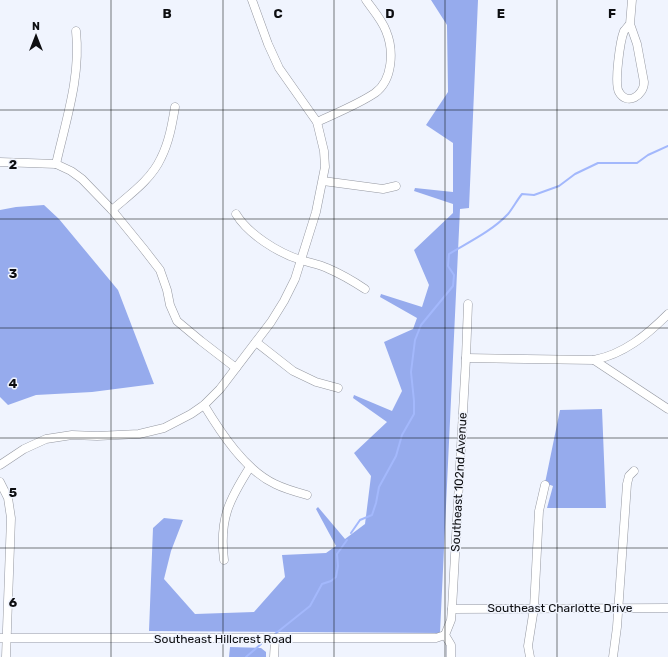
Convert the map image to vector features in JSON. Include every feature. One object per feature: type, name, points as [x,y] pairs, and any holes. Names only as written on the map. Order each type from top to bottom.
[{"type":"street","points":[[0,464],[24,449],[46,440],[72,435],[127,435],[148,432],[177,422],[204,405],[220,389],[272,322],[284,301],[294,279],[316,212],[325,167],[324,151],[317,122],[279,68],[268,44],[252,0]]},
{"type":"street","points":[[317,122],[375,92],[386,77],[390,67],[391,57],[389,38],[384,26],[366,0]]},
{"type":"street","points":[[630,24],[624,31],[616,80],[620,93],[624,97],[630,98],[637,97],[644,88],[637,44],[630,24],[632,0]]},
{"type":"street","points":[[56,164],[76,72],[76,31]]},
{"type":"street","points":[[112,210],[141,185],[161,159],[171,130],[176,107]]},
{"type":"street","points":[[0,162],[56,164],[72,171],[82,179],[112,210],[144,248],[160,270],[167,290],[170,305],[178,321],[200,341],[236,368]]},
{"type":"street","points":[[323,181],[383,189],[396,186]]},
{"type":"street","points":[[236,214],[247,229],[266,244],[300,260],[315,263],[337,272],[365,289]]},
{"type":"street","name":"Southeast 102nd Avenue","points":[[445,635],[451,620],[452,609],[468,304]]},
{"type":"street","points":[[466,358],[594,360],[616,354],[628,347],[639,340],[668,314]]},
{"type":"street","points":[[256,342],[293,371],[316,382],[338,388]]},
{"type":"street","points":[[594,360],[668,409]]},
{"type":"street","points":[[204,405],[222,435],[250,467],[274,484],[307,495]]},
{"type":"street","points":[[224,560],[222,546],[224,518],[234,492],[250,467]]},
{"type":"street","points":[[613,657],[617,633],[628,484],[629,476],[634,471]]},
{"type":"street","points":[[0,482],[8,498],[11,518],[3,638],[6,657]]},
{"type":"street","points":[[530,657],[528,646],[534,608],[539,511],[545,485]]},
{"type":"street","name":"Southeast Charlotte Drive","points":[[452,609],[668,608]]},
{"type":"street","points":[[445,635],[451,645],[451,657]]},
{"type":"street","name":"Southeast Hillcrest Road","points":[[3,638],[436,638],[445,635]]},
{"type":"street","points":[[274,657],[275,639]]},
{"type":"shaded area","points":[[431,0],[478,0],[469,208],[460,209],[440,633],[149,631],[153,528],[164,518],[183,520],[171,551],[164,579],[195,614],[254,612],[285,577],[282,555],[326,553],[336,546],[316,509],[318,507],[345,539],[365,524],[371,476],[354,453],[387,422],[353,398],[354,395],[392,411],[402,391],[384,342],[413,329],[417,318],[380,297],[381,294],[422,307],[429,285],[414,250],[453,213],[453,204],[414,191],[415,188],[453,192],[453,143],[426,125],[448,92],[447,25]]},
{"type":"shaded area","points":[[44,205],[59,219],[118,290],[154,384],[92,392],[36,395],[8,405],[0,397],[0,210]]},
{"type":"shaded area","points":[[602,409],[606,508],[547,508],[553,486],[545,483],[560,410]]},
{"type":"shaded area","points":[[230,647],[261,648],[266,652],[266,657],[229,657]]},
{"type":"waterway","points":[[351,533],[360,520],[372,515],[379,487],[396,456],[402,435],[414,414],[411,372],[415,340],[421,325],[453,286],[454,275],[448,266],[449,254],[495,226],[510,212],[522,194],[534,195],[559,186],[575,174],[598,163],[637,163],[648,155],[668,146]]},
{"type":"waterway","points":[[275,634],[310,606],[322,584],[331,581],[336,577],[338,566],[337,554],[347,540]]},
{"type":"waterway","points":[[246,657],[261,644]]}]
